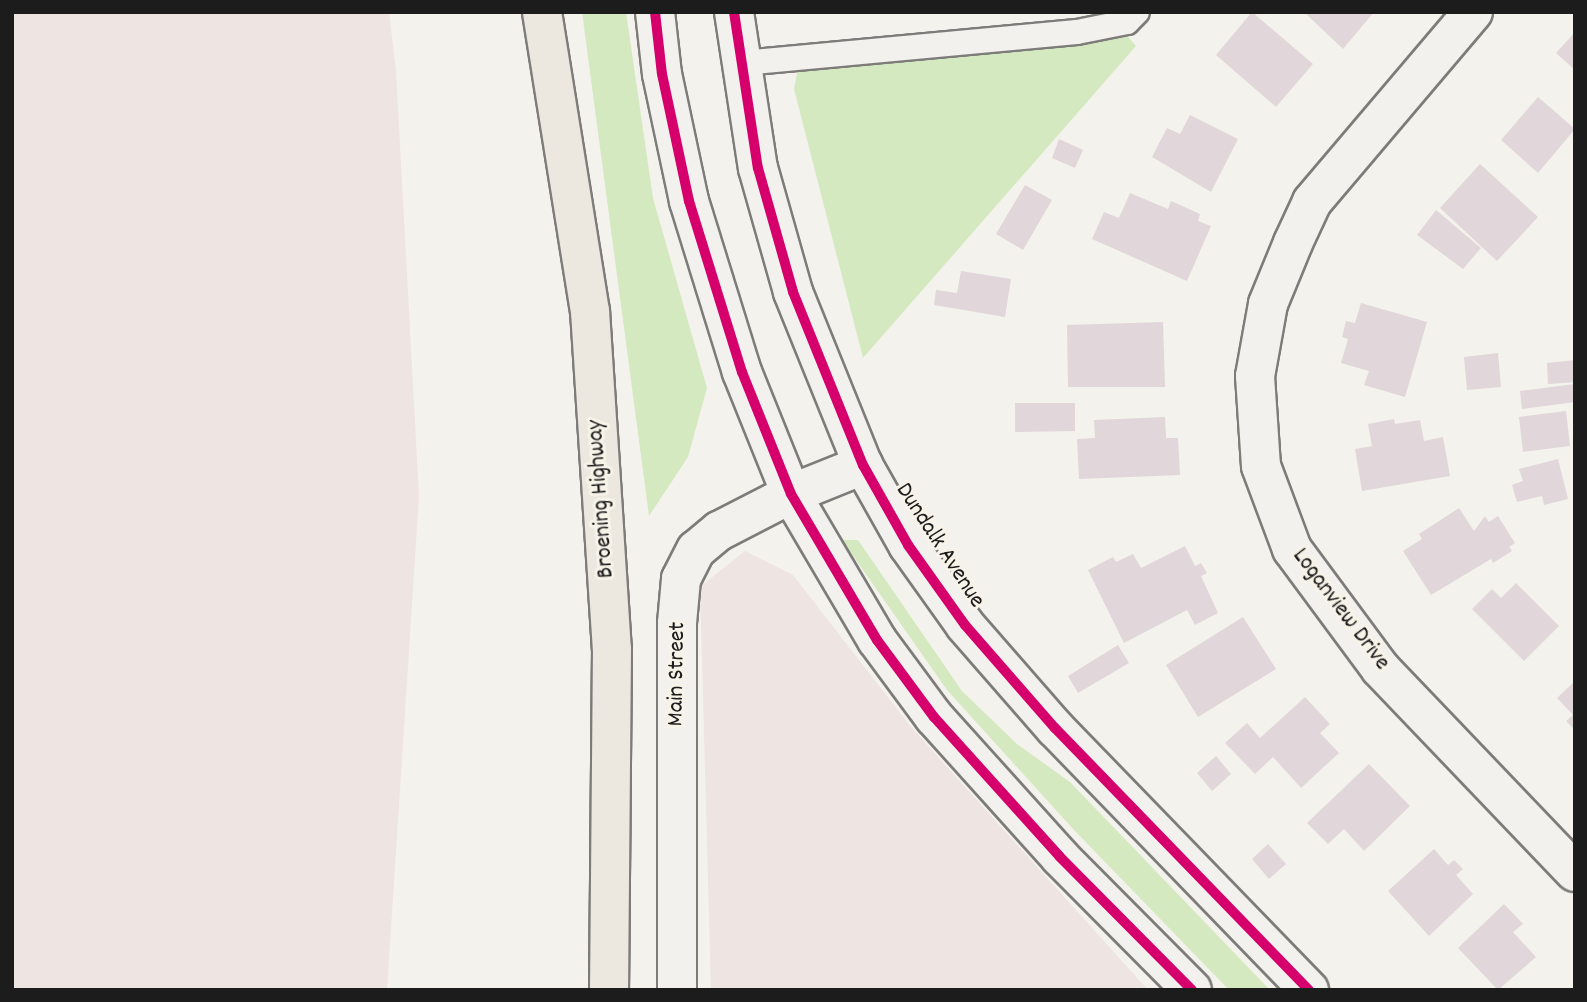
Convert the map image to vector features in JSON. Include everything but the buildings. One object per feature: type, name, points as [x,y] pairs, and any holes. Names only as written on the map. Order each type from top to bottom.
[{"type":"main road","name":"Broening Highway","points":[[542,12],[590,311],[612,649],[609,990]]},
{"type":"main road","points":[[655,12],[662,74],[689,201],[742,372],[791,494],[877,640],[934,717],[1060,857],[1192,990]]},
{"type":"main road","name":"Dundalk Avenue","points":[[734,12],[758,167],[793,292],[863,465],[908,545],[965,625],[1055,728],[1309,990]]},
{"type":"main road","name":"Loganview Drive","points":[[1473,12],[1312,202],[1268,304],[1255,376],[1261,466],[1292,549],[1380,668],[1575,872]]},
{"type":"main road","name":"Main Street","points":[[677,990],[677,623],[681,579],[696,550],[719,531],[791,494],[863,465]]},
{"type":"lane","points":[[743,63],[1077,32],[1127,22],[1137,12]]},
{"type":"shaded area","points":[[12,12],[389,12],[396,71],[419,496],[387,990],[12,990]]},
{"type":"shaded area","points":[[745,551],[793,575],[911,727],[1148,990],[711,990],[700,587]]},
{"type":"green space","points":[[582,12],[626,12],[653,198],[707,388],[688,457],[649,516]]},
{"type":"green space","points":[[1125,33],[1136,46],[863,358],[794,89],[799,63]]},
{"type":"green space","points":[[842,540],[858,540],[962,691],[1017,744],[1070,782],[1270,990],[1229,990],[1074,830],[947,690]]},
{"type":"cycle path","points":[[655,12],[662,74],[689,201],[742,372],[791,494],[877,640],[934,717],[1060,857],[1192,990]]},
{"type":"cycle path","points":[[734,12],[758,168],[793,292],[863,465],[908,545],[965,625],[1055,728],[1309,990]]}]
